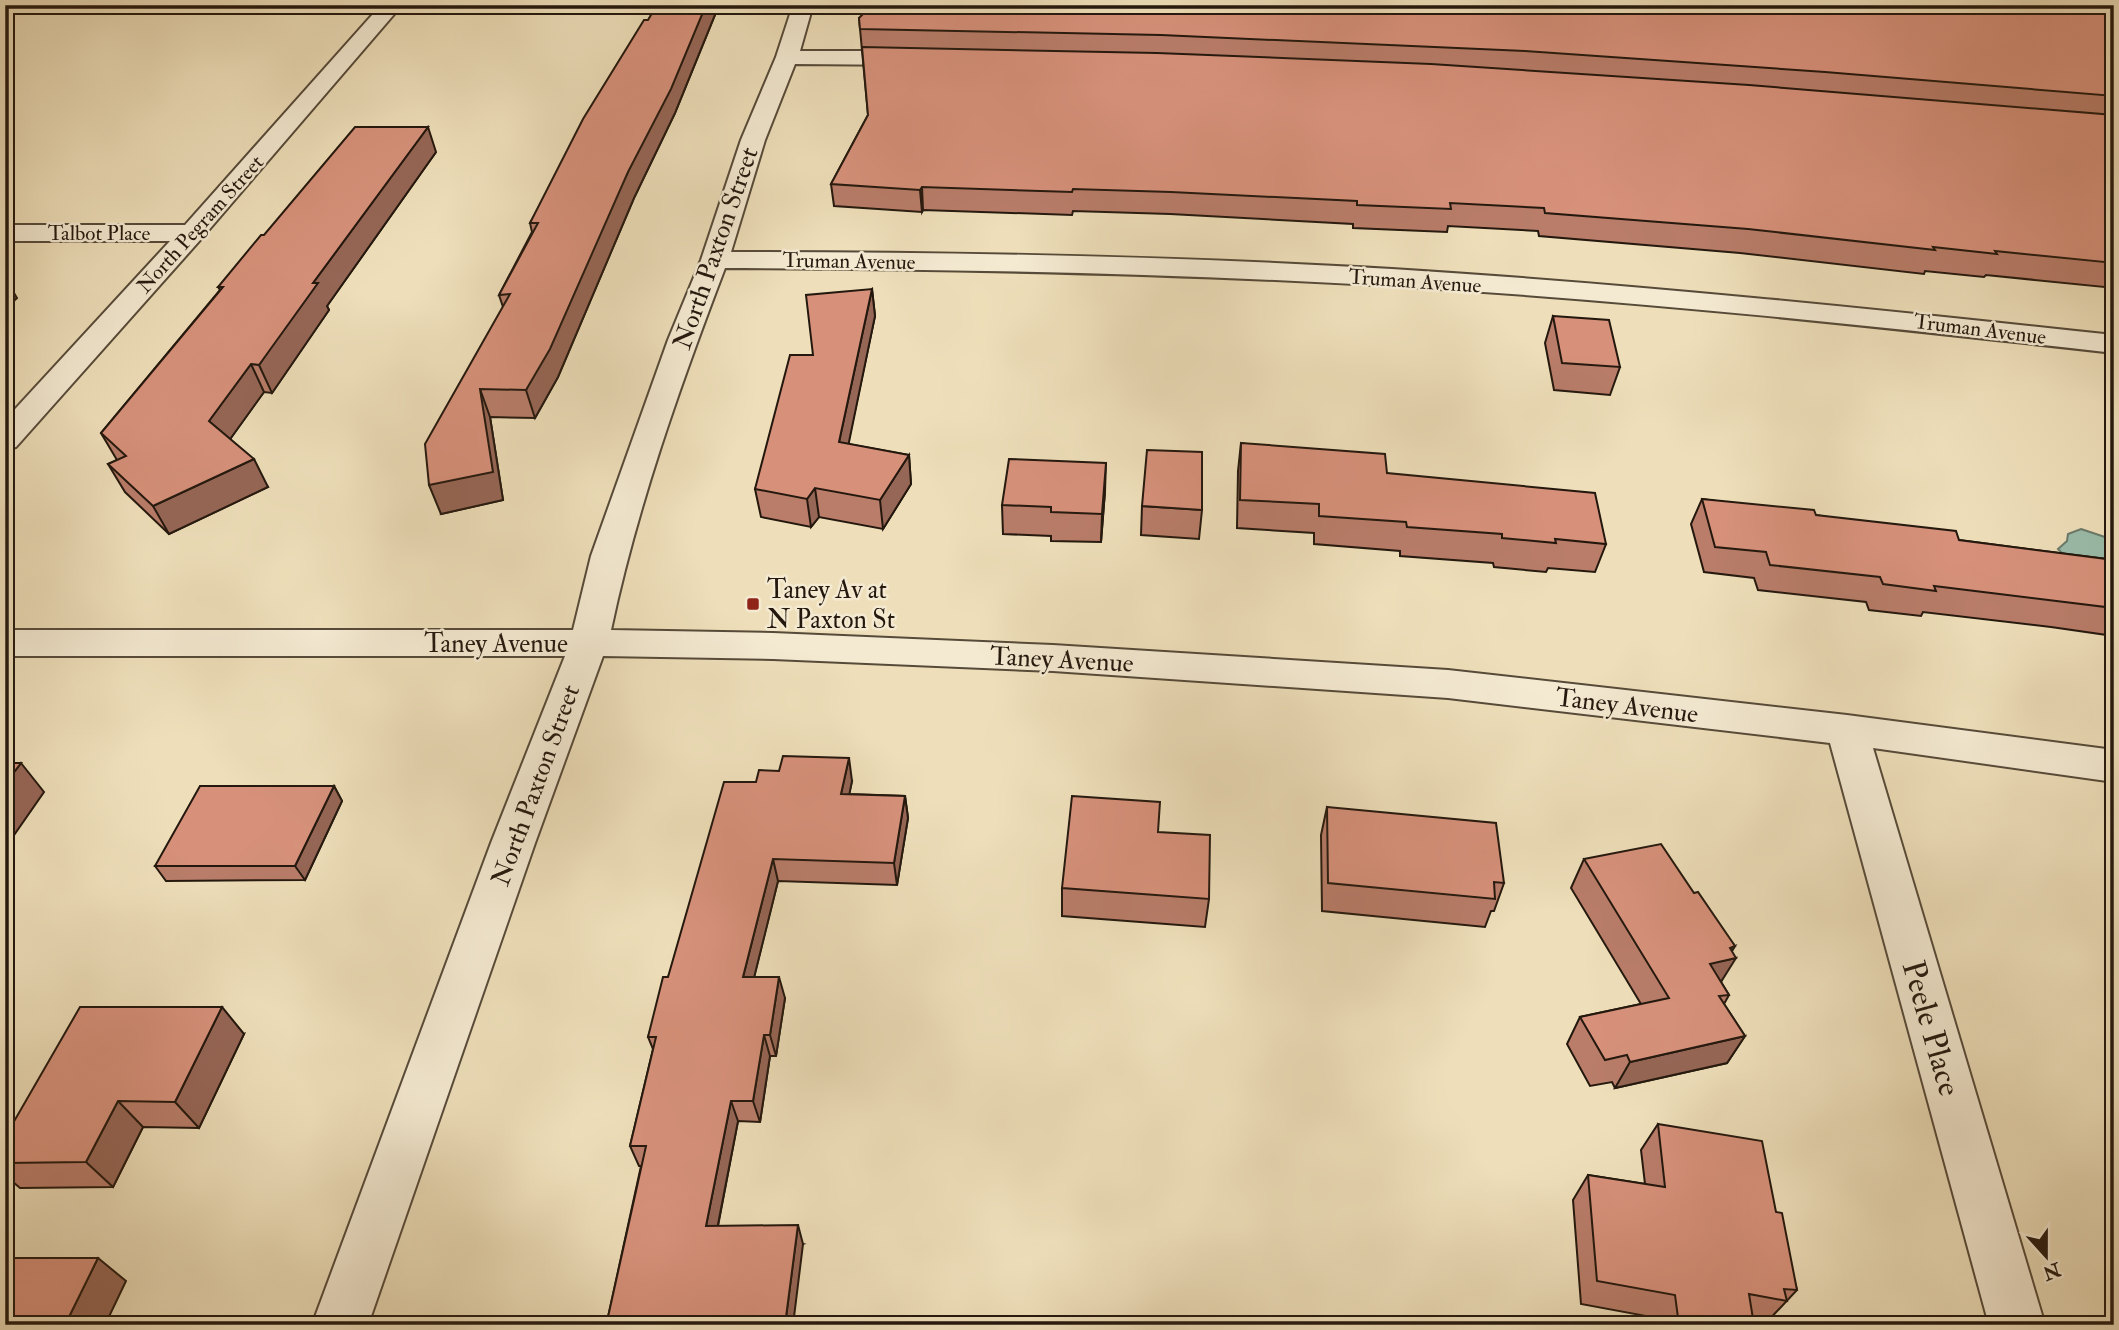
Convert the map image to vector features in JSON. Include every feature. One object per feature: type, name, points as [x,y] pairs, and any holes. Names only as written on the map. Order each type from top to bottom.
[{"type":"street","name":"North Pegram Street","points":[[5,440],[192,233],[392,5]]},
{"type":"street","name":"North Paxton Street","points":[[340,1325],[513,843],[589,643],[609,556],[683,340],[715,260],[753,140],[787,57],[803,5]]},
{"type":"street","points":[[787,57],[941,59]]},
{"type":"street","name":"Talbot Place","points":[[5,233],[192,233]]},
{"type":"street","name":"Truman Avenue","points":[[715,260],[1073,264],[1289,272],[1809,311],[2114,344]]},
{"type":"street","name":"Taney Avenue","points":[[5,643],[589,643],[773,646],[1040,657],[1448,684],[1847,730],[2114,766]]},
{"type":"street","name":"Peele Place","points":[[1847,730],[2017,1325]]},
{"type":"shaded area","points":[[2081,529],[2114,540],[2114,564],[2065,556],[2058,549],[2067,541],[2068,534]]},
{"type":"building","points":[[657,5],[706,5],[671,89],[628,172],[550,349],[526,390],[480,389],[493,472],[429,485],[425,444],[510,294],[499,295],[538,223],[530,223],[583,119],[644,20],[648,20]]},
{"type":"building","points":[[872,5],[2114,5],[2114,96],[1525,51],[1161,35],[860,29],[859,18]]},
{"type":"building","points":[[862,47],[1157,53],[1431,64],[1749,85],[2114,115],[2114,263],[1933,247],[1935,250],[1748,229],[1545,213],[1544,208],[1450,203],[1451,209],[1357,205],[1357,201],[1171,192],[922,187],[920,190],[831,184],[868,115]]},
{"type":"building","points":[[355,127],[428,127],[313,283],[318,283],[259,365],[251,364],[209,421],[254,459],[153,506],[108,464],[126,456],[101,433],[223,287],[218,287],[261,235],[264,235]]},
{"type":"building","points":[[872,289],[839,442],[909,455],[880,500],[815,488],[807,499],[755,489],[790,355],[813,355],[806,295]]},
{"type":"building","points":[[1553,316],[1609,320],[1620,367],[1562,363]]},
{"type":"building","points":[[1241,443],[1385,454],[1387,473],[1595,493],[1606,544],[1555,539],[1556,543],[1502,538],[1502,534],[1407,527],[1406,522],[1319,516],[1319,504],[1240,500]]},
{"type":"building","points":[[1147,450],[1202,452],[1202,510],[1142,506]]},
{"type":"building","points":[[1009,459],[1106,463],[1102,514],[1051,512],[1051,507],[1002,505]]},
{"type":"building","points":[[1702,499],[1814,510],[1816,515],[1956,531],[1959,540],[2114,560],[2114,608],[1934,586],[1936,591],[1883,584],[1880,577],[1770,565],[1766,552],[1715,547]]},
{"type":"building","points":[[783,756],[849,758],[841,794],[905,796],[894,863],[773,859],[743,977],[779,977],[770,1035],[764,1035],[753,1101],[731,1101],[706,1226],[798,1225],[785,1325],[602,1325],[604,1317],[608,1317],[646,1146],[630,1146],[656,1037],[648,1037],[663,977],[668,977],[724,782],[756,782],[759,770],[779,771]]},
{"type":"building","points":[[5,763],[21,763],[5,784]]},
{"type":"building","points":[[200,786],[334,786],[295,866],[155,866]]},
{"type":"building","points":[[1072,796],[1160,802],[1158,832],[1210,835],[1209,899],[1062,888]]},
{"type":"building","points":[[1327,807],[1496,823],[1504,883],[1494,882],[1495,899],[1328,883]]},
{"type":"building","points":[[1661,844],[1735,946],[1730,948],[1736,958],[1710,964],[1729,995],[1719,996],[1745,1036],[1630,1062],[1627,1055],[1605,1060],[1580,1017],[1669,998],[1584,859]]},
{"type":"building","points":[[80,1007],[222,1007],[175,1102],[118,1101],[86,1162],[5,1163],[5,1137]]},
{"type":"building","points":[[1658,1124],[1762,1141],[1776,1212],[1782,1213],[1797,1290],[1784,1289],[1787,1301],[1749,1294],[1754,1325],[1679,1325],[1675,1295],[1597,1281],[1588,1175],[1665,1187]]},
{"type":"building","points":[[5,1258],[98,1258],[65,1325],[5,1325]]},
{"type":"place","name":"Taney Av at N Paxton St","points":[[753,604]]}]
